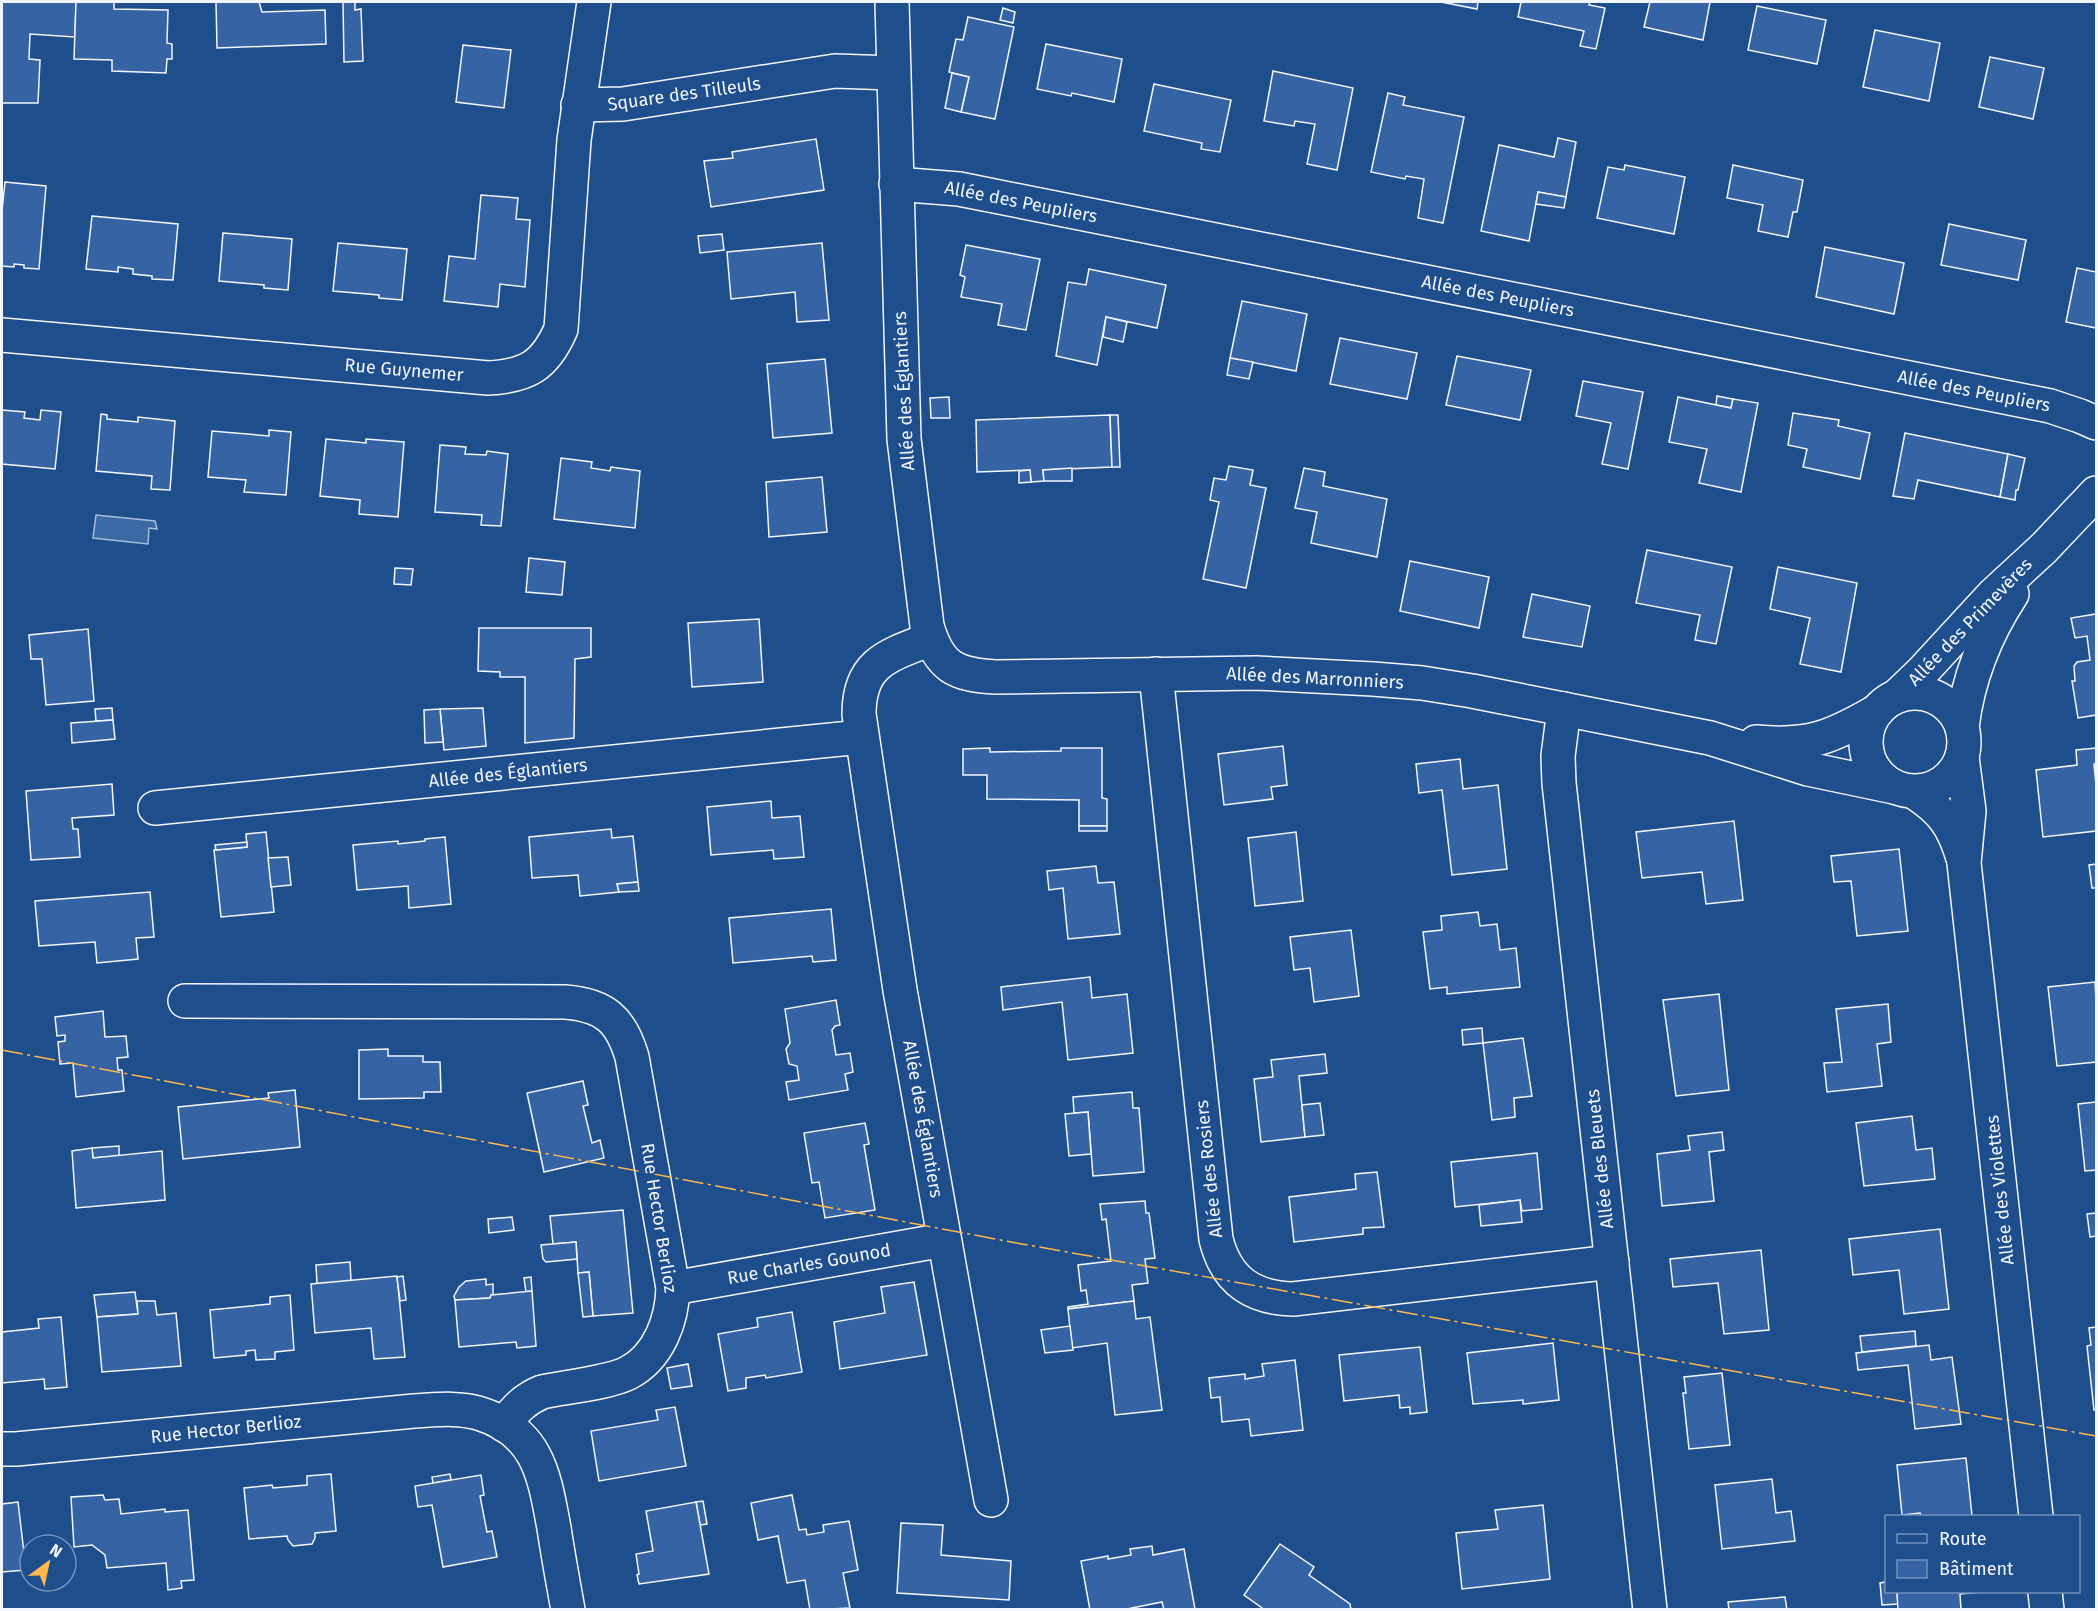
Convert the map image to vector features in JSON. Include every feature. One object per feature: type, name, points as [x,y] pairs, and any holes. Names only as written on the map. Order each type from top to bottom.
[{"type":"street","name":"Square des Tilleuls","points":[[594,2],[578,105],[623,104],[835,72],[893,73]]},
{"type":"street","name":"Allée des Églantiers","points":[[892,2],[904,447],[924,610],[931,639],[892,654],[875,665],[867,676],[860,694],[861,737],[900,990],[991,1500]]},
{"type":"street","name":"Rue Guynemer","points":[[2,334],[488,378],[524,373],[543,360],[561,329],[578,105]]},
{"type":"street","name":"Allée des Peupliers","points":[[896,184],[959,189],[2050,406],[2097,423]]},
{"type":"street","name":"Allée des Primevères","points":[[1887,704],[1922,672],[1993,595],[2044,548],[2097,493]]},
{"type":"street","name":"Allée des Primevères","points":[[1962,742],[1968,689],[1983,646],[2000,612],[2044,548]]},
{"type":"street","name":"Allée des Marronniers","points":[[931,639],[950,667],[972,676],[996,678],[1256,674],[1389,680],[1472,691],[1710,738],[1808,769],[1904,790]]},
{"type":"street","name":"Allée des Rosiers","points":[[1156,674],[1216,1239],[1225,1265],[1242,1284],[1254,1291],[1280,1299],[1293,1299],[1612,1262]]},
{"type":"street","points":[[1916,693],[1936,698],[1952,710],[1962,742],[1957,769],[1933,789],[1904,790],[1883,780],[1874,771],[1866,753],[1866,734],[1870,722],[1887,704],[1916,693]]},
{"type":"street","name":"Allée des Marronniers","points":[[1710,738],[1773,743],[1806,742],[1836,733],[1887,704]]},
{"type":"street","name":"Allée des Bleuets","points":[[1564,709],[1558,756],[1559,783],[1650,1610]]},
{"type":"street","name":"Allée des Églantiers","points":[[154,808],[861,737]]},
{"type":"street","name":"Allée des Violettes","points":[[1962,742],[1963,774],[1969,803],[1965,863],[2036,1515]]},
{"type":"street","name":"Allée des Violettes","points":[[1904,790],[1927,800],[1947,820],[1955,834],[1965,863]]},
{"type":"street","name":"Rue Hector Berlioz","points":[[2,1449],[448,1408],[478,1413],[504,1425],[518,1406],[532,1396],[620,1376],[638,1366],[662,1337],[671,1314],[673,1288],[632,1057],[623,1032],[599,1009],[590,1005],[565,1002],[185,1001]]},
{"type":"street","name":"Rue Charles Gounod","points":[[673,1288],[944,1240]]},
{"type":"street","points":[[504,1425],[531,1449],[542,1471],[568,1610]]},
{"type":"street","points":[[2045,1593],[2047,1610]]},
{"type":"water","points":[[96,515],[155,521],[157,529],[149,528],[148,544],[93,538]]},
{"type":"building","points":[[2,2],[76,2],[75,37],[30,34],[29,59],[40,60],[38,103],[2,103]]},
{"type":"building","points":[[76,2],[114,2],[114,9],[168,10],[167,43],[172,44],[172,59],[167,59],[166,73],[112,71],[112,60],[74,59]]},
{"type":"building","points":[[216,2],[259,2],[262,12],[325,10],[326,44],[217,48]]},
{"type":"building","points":[[343,2],[355,2],[355,10],[361,9],[363,61],[344,62]]},
{"type":"building","points":[[1441,2],[1478,2],[1477,9]]},
{"type":"building","points":[[1521,2],[1590,2],[1589,5],[1605,8],[1596,49],[1580,46],[1584,31],[1518,17]]},
{"type":"building","points":[[1650,2],[1710,2],[1703,40],[1644,27]]},
{"type":"building","points":[[1757,6],[1826,20],[1817,64],[1748,50]]},
{"type":"building","points":[[1003,8],[1015,12],[1013,23],[1000,20]]},
{"type":"building","points":[[968,17],[1014,27],[995,119],[961,112],[969,77],[949,72],[956,39],[963,40]]},
{"type":"building","points":[[1875,30],[1940,43],[1929,101],[1863,87]]},
{"type":"building","points":[[1046,44],[1122,59],[1114,102],[1072,93],[1071,96],[1037,89]]},
{"type":"building","points":[[463,45],[511,50],[504,108],[456,102]]},
{"type":"building","points":[[1990,57],[2044,68],[2033,119],[1979,107]]},
{"type":"building","points":[[1273,71],[1353,88],[1337,170],[1307,164],[1315,124],[1295,121],[1294,126],[1264,121]]},
{"type":"building","points":[[952,73],[969,77],[961,112],[945,108]]},
{"type":"building","points":[[1154,84],[1231,100],[1220,152],[1201,149],[1202,143],[1144,131]]},
{"type":"building","points":[[1388,93],[1405,97],[1403,105],[1464,117],[1443,223],[1418,218],[1424,179],[1406,176],[1405,179],[1371,172]]},
{"type":"building","points":[[1558,138],[1576,142],[1566,197],[1538,192],[1529,241],[1481,231],[1499,145],[1554,157]]},
{"type":"building","points":[[816,139],[824,190],[711,207],[704,161],[733,158],[732,152]]},
{"type":"building","points":[[1625,165],[1685,177],[1674,234],[1597,218],[1608,167],[1624,170]]},
{"type":"building","points":[[1733,165],[1803,180],[1797,212],[1793,212],[1788,237],[1758,231],[1763,205],[1727,198]]},
{"type":"building","points":[[5,182],[46,186],[39,269],[24,268],[24,265],[14,264],[14,267],[2,266],[2,211]]},
{"type":"building","points":[[1538,192],[1566,197],[1564,208],[1536,204]]},
{"type":"building","points":[[481,195],[518,198],[516,219],[530,220],[525,287],[500,284],[498,307],[444,301],[449,256],[475,259]]},
{"type":"building","points":[[92,216],[178,224],[173,280],[152,279],[152,276],[133,274],[133,269],[118,267],[118,272],[86,269]]},
{"type":"building","points":[[1949,224],[2026,240],[2018,280],[1941,265]]},
{"type":"building","points":[[223,233],[292,239],[288,290],[264,288],[264,285],[219,281]]},
{"type":"building","points":[[722,234],[724,250],[700,253],[698,236]]},
{"type":"building","points":[[338,243],[407,249],[402,300],[379,298],[379,295],[333,291]]},
{"type":"building","points":[[822,243],[829,320],[797,322],[795,292],[731,299],[727,252]]},
{"type":"building","points":[[966,245],[1040,259],[1026,330],[998,325],[1002,304],[961,297],[965,277],[960,275]]},
{"type":"building","points":[[1825,247],[1904,263],[1894,314],[1816,297]]},
{"type":"building","points":[[2077,268],[2096,272],[2096,328],[2066,322]]},
{"type":"building","points":[[1089,269],[1166,285],[1157,328],[1106,317],[1097,365],[1056,356],[1068,282],[1086,285]]},
{"type":"building","points":[[1242,301],[1307,314],[1296,371],[1230,358]]},
{"type":"building","points":[[1106,317],[1127,322],[1123,342],[1103,337]]},
{"type":"building","points":[[1340,338],[1417,353],[1407,399],[1330,384]]},
{"type":"building","points":[[1457,356],[1531,370],[1520,420],[1446,405]]},
{"type":"building","points":[[1230,358],[1253,362],[1249,379],[1227,375]]},
{"type":"building","points":[[825,359],[832,433],[773,438],[767,364]]},
{"type":"building","points":[[1583,381],[1643,392],[1628,469],[1602,464],[1611,423],[1576,416]]},
{"type":"building","points":[[1717,396],[1733,399],[1731,408],[1716,405]]},
{"type":"building","points":[[949,397],[950,418],[931,418],[930,398]]},
{"type":"building","points":[[1678,397],[1731,408],[1733,399],[1758,403],[1741,492],[1699,483],[1707,449],[1669,442]]},
{"type":"building","points":[[2,410],[25,412],[24,418],[40,420],[41,410],[61,412],[55,469],[2,464]]},
{"type":"building","points":[[1793,413],[1839,420],[1838,426],[1870,433],[1860,479],[1803,467],[1807,449],[1788,445]]},
{"type":"building","points":[[101,414],[107,415],[107,419],[138,422],[138,417],[175,421],[170,490],[151,489],[152,476],[96,471]]},
{"type":"building","points":[[1110,415],[1112,467],[1043,470],[1044,481],[1031,482],[1030,470],[977,472],[976,420]]},
{"type":"building","points":[[1110,415],[1118,415],[1120,467],[1112,467]]},
{"type":"building","points":[[269,430],[291,432],[286,495],[244,492],[246,480],[208,477],[212,431],[269,436]]},
{"type":"building","points":[[1905,433],[2008,454],[2000,497],[1918,480],[1914,499],[1893,496]]},
{"type":"building","points":[[326,439],[366,443],[366,439],[404,442],[398,517],[359,514],[360,500],[320,496]]},
{"type":"building","points":[[440,445],[466,447],[465,454],[486,455],[487,451],[508,454],[501,526],[481,525],[482,515],[435,512]]},
{"type":"building","points":[[2008,454],[2025,458],[2015,500],[2000,497]]},
{"type":"building","points":[[561,458],[592,462],[591,468],[610,471],[611,467],[640,471],[635,528],[554,519]]},
{"type":"building","points":[[1229,466],[1253,470],[1250,485],[1266,488],[1246,588],[1203,579],[1219,502],[1210,500],[1214,478],[1226,480]]},
{"type":"building","points":[[1072,468],[1072,481],[1044,481],[1043,470]]},
{"type":"building","points":[[1304,468],[1325,472],[1323,486],[1387,499],[1377,557],[1311,543],[1317,512],[1295,508]]},
{"type":"building","points":[[1030,470],[1031,482],[1019,483],[1019,471]]},
{"type":"building","points":[[822,477],[827,532],[769,537],[766,482]]},
{"type":"building","points":[[1647,550],[1732,567],[1716,644],[1695,640],[1700,615],[1636,603]]},
{"type":"building","points":[[529,558],[565,562],[562,595],[526,592]]},
{"type":"building","points":[[1410,561],[1489,577],[1479,628],[1400,611]]},
{"type":"building","points":[[1778,567],[1857,583],[1841,672],[1800,664],[1810,618],[1770,609]]},
{"type":"building","points":[[395,568],[413,569],[411,585],[394,584]]},
{"type":"building","points":[[1532,594],[1590,606],[1582,647],[1523,637]]},
{"type":"building","points":[[2096,614],[2096,715],[2078,718],[2072,681],[2075,681],[2074,666],[2077,662],[2090,660],[2087,636],[2075,638],[2071,618]]},
{"type":"building","points":[[759,619],[763,682],[692,687],[688,623]]},
{"type":"building","points":[[479,628],[591,628],[591,657],[575,659],[574,738],[525,743],[525,677],[500,677],[500,672],[478,671]]},
{"type":"building","points":[[88,629],[94,701],[46,705],[42,659],[31,659],[29,635]]},
{"type":"building","points":[[112,708],[113,720],[96,721],[95,709]]},
{"type":"building","points":[[483,708],[486,746],[444,750],[440,709]]},
{"type":"building","points":[[440,709],[443,742],[425,743],[424,710]]},
{"type":"building","points":[[113,720],[115,739],[72,743],[71,723]]},
{"type":"building","points":[[1283,746],[1287,785],[1271,787],[1273,799],[1224,805],[1218,754]]},
{"type":"building","points":[[990,748],[990,752],[1102,748],[1102,798],[1107,799],[1107,826],[1079,826],[1079,800],[987,799],[987,775],[963,775],[963,749]]},
{"type":"building","points":[[2096,748],[2096,764],[2094,764],[2096,831],[2043,837],[2036,770],[2077,765],[2076,750]]},
{"type":"building","points":[[1460,759],[1463,789],[1498,785],[1507,869],[1452,875],[1442,790],[1419,793],[1416,764]]},
{"type":"building","points":[[112,784],[114,815],[72,818],[73,829],[78,829],[80,857],[31,860],[26,791]]},
{"type":"building","points":[[771,801],[772,818],[800,816],[804,857],[774,859],[773,850],[711,855],[707,807]]},
{"type":"building","points":[[1734,821],[1743,900],[1706,904],[1702,872],[1642,878],[1636,832]]},
{"type":"building","points":[[1079,826],[1107,826],[1107,831],[1079,831]]},
{"type":"building","points":[[611,829],[612,838],[633,836],[638,882],[617,884],[619,892],[580,896],[578,875],[532,878],[529,837]]},
{"type":"building","points":[[266,832],[274,912],[221,917],[214,850],[247,847],[246,834]]},
{"type":"building","points":[[1296,832],[1303,901],[1255,906],[1248,838]]},
{"type":"building","points":[[445,837],[451,904],[409,908],[408,886],[357,890],[353,845],[398,841],[398,844]]},
{"type":"building","points":[[247,842],[247,847],[216,850],[215,845]]},
{"type":"building","points":[[1899,849],[1908,931],[1857,936],[1851,881],[1834,882],[1831,856]]},
{"type":"building","points":[[288,857],[291,885],[271,887],[268,858]]},
{"type":"building","points":[[2096,864],[2096,888],[2092,888],[2089,865]]},
{"type":"building","points":[[1096,866],[1098,883],[1114,882],[1120,934],[1068,939],[1063,888],[1049,890],[1047,871]]},
{"type":"building","points":[[638,882],[639,891],[619,892],[617,884]]},
{"type":"building","points":[[150,892],[154,937],[136,938],[138,959],[97,963],[95,942],[39,946],[35,901]]},
{"type":"building","points":[[831,909],[836,960],[813,962],[812,956],[733,963],[729,918]]},
{"type":"building","points":[[1478,912],[1480,926],[1497,924],[1500,950],[1516,948],[1520,987],[1447,994],[1447,987],[1430,989],[1423,932],[1442,930],[1441,916]]},
{"type":"building","points":[[1351,930],[1359,996],[1314,1002],[1310,968],[1294,970],[1290,937]]},
{"type":"building","points":[[1090,977],[1092,998],[1127,994],[1133,1053],[1068,1060],[1062,1002],[1003,1010],[1001,987]]},
{"type":"building","points":[[2095,982],[2096,1062],[2057,1066],[2048,987]]},
{"type":"building","points":[[1719,994],[1729,1090],[1676,1096],[1663,1000]]},
{"type":"building","points":[[836,1000],[840,1025],[835,1026],[832,1030],[836,1055],[850,1053],[853,1072],[845,1074],[848,1090],[789,1100],[786,1082],[799,1080],[797,1066],[789,1064],[786,1049],[790,1043],[785,1009]]},
{"type":"building","points":[[1888,1004],[1891,1042],[1877,1044],[1882,1086],[1827,1092],[1824,1063],[1842,1062],[1836,1009]]},
{"type":"building","points":[[103,1011],[105,1037],[126,1036],[128,1057],[117,1058],[118,1070],[122,1070],[124,1091],[76,1097],[73,1063],[60,1064],[58,1042],[65,1041],[65,1035],[57,1036],[55,1017]]},
{"type":"building","points":[[1482,1028],[1483,1043],[1463,1045],[1462,1030]]},
{"type":"building","points":[[1523,1038],[1532,1096],[1514,1098],[1515,1117],[1492,1120],[1483,1043]]},
{"type":"building","points":[[388,1049],[388,1056],[423,1056],[423,1062],[440,1062],[441,1092],[424,1092],[424,1098],[359,1099],[359,1050]]},
{"type":"building","points":[[1325,1054],[1327,1073],[1299,1076],[1305,1137],[1261,1142],[1254,1079],[1273,1077],[1271,1060]]},
{"type":"building","points":[[583,1081],[588,1105],[583,1106],[592,1143],[600,1140],[604,1158],[544,1172],[527,1093]]},
{"type":"building","points":[[295,1090],[300,1147],[183,1159],[178,1107],[269,1098],[268,1093]]},
{"type":"building","points":[[1132,1092],[1133,1108],[1139,1108],[1144,1172],[1093,1176],[1088,1112],[1074,1113],[1073,1097]]},
{"type":"building","points":[[2096,1102],[2096,1170],[2085,1171],[2078,1104]]},
{"type":"building","points":[[1320,1103],[1324,1135],[1305,1137],[1302,1105]]},
{"type":"building","points":[[1088,1112],[1091,1154],[1069,1156],[1065,1114]]},
{"type":"building","points":[[1912,1116],[1916,1150],[1932,1148],[1935,1179],[1864,1186],[1856,1123]]},
{"type":"building","points":[[865,1123],[869,1144],[864,1145],[875,1210],[825,1218],[819,1182],[812,1183],[804,1133]]},
{"type":"building","points":[[1722,1132],[1724,1150],[1709,1152],[1714,1201],[1662,1206],[1657,1154],[1690,1150],[1688,1136]]},
{"type":"building","points":[[119,1146],[119,1156],[93,1158],[92,1148]]},
{"type":"building","points":[[92,1148],[93,1158],[162,1151],[165,1200],[76,1208],[72,1151]]},
{"type":"building","points":[[1537,1153],[1542,1209],[1522,1211],[1520,1200],[1455,1207],[1451,1162]]},
{"type":"building","points":[[1377,1172],[1384,1227],[1363,1228],[1363,1234],[1294,1242],[1289,1197],[1356,1189],[1355,1174]]},
{"type":"building","points":[[1520,1200],[1522,1222],[1481,1226],[1479,1205]]},
{"type":"building","points":[[1145,1201],[1146,1213],[1149,1213],[1155,1258],[1145,1259],[1148,1283],[1132,1285],[1134,1301],[1068,1309],[1068,1307],[1088,1304],[1086,1290],[1081,1291],[1078,1265],[1111,1261],[1106,1219],[1102,1220],[1100,1204]]},
{"type":"building","points":[[623,1210],[633,1313],[593,1316],[589,1272],[578,1273],[576,1242],[553,1244],[550,1216]]},
{"type":"building","points":[[2096,1213],[2096,1236],[2090,1237],[2087,1214]]},
{"type":"building","points":[[512,1217],[514,1230],[489,1233],[488,1219]]},
{"type":"building","points":[[1940,1229],[1949,1309],[1904,1314],[1899,1270],[1853,1275],[1849,1239]]},
{"type":"building","points":[[576,1242],[577,1259],[546,1262],[543,1259],[541,1245]]},
{"type":"building","points":[[1761,1250],[1769,1330],[1724,1334],[1718,1283],[1673,1287],[1670,1259]]},
{"type":"building","points":[[350,1262],[351,1281],[317,1284],[316,1265]]},
{"type":"building","points":[[589,1272],[593,1316],[583,1317],[578,1273]]},
{"type":"building","points":[[397,1276],[405,1357],[374,1359],[371,1328],[315,1333],[311,1284]]},
{"type":"building","points":[[403,1276],[406,1300],[400,1301],[397,1277]]},
{"type":"building","points":[[531,1277],[532,1291],[526,1292],[524,1278]]},
{"type":"building","points":[[486,1279],[486,1285],[493,1284],[493,1295],[490,1298],[455,1300],[454,1296],[459,1287],[466,1281]]},
{"type":"building","points":[[914,1282],[927,1355],[840,1369],[834,1322],[885,1313],[881,1287]]},
{"type":"building","points":[[532,1291],[536,1346],[517,1348],[516,1342],[459,1347],[455,1300],[490,1298],[491,1295]]},
{"type":"building","points":[[135,1292],[138,1314],[97,1317],[94,1295]]},
{"type":"building","points":[[290,1295],[294,1350],[275,1352],[275,1359],[256,1360],[255,1350],[246,1351],[246,1355],[214,1358],[210,1310],[270,1304],[270,1297]]},
{"type":"building","points":[[137,1301],[155,1301],[157,1315],[176,1313],[181,1366],[102,1372],[97,1317],[138,1314]]},
{"type":"building","points":[[1134,1301],[1136,1319],[1150,1317],[1162,1410],[1115,1415],[1107,1343],[1072,1348],[1068,1309]]},
{"type":"building","points":[[792,1312],[802,1372],[766,1378],[765,1375],[746,1378],[746,1388],[728,1391],[718,1334],[758,1327],[757,1318]]},
{"type":"building","points":[[61,1317],[67,1387],[45,1389],[44,1379],[2,1383],[2,1332],[39,1328],[38,1319]]},
{"type":"building","points":[[1070,1326],[1073,1350],[1045,1353],[1041,1330]]},
{"type":"building","points":[[2096,1327],[2096,1410],[2094,1410],[2087,1346],[2091,1345],[2089,1328]]},
{"type":"building","points":[[1915,1331],[1916,1346],[1862,1352],[1860,1336]]},
{"type":"building","points":[[1553,1343],[1559,1400],[1523,1404],[1523,1400],[1473,1404],[1467,1353]]},
{"type":"building","points":[[1929,1345],[1931,1360],[1952,1357],[1961,1424],[1915,1429],[1908,1365],[1858,1370],[1856,1353]]},
{"type":"building","points":[[1420,1347],[1427,1412],[1410,1414],[1410,1407],[1400,1408],[1399,1395],[1344,1401],[1339,1355]]},
{"type":"building","points":[[1295,1360],[1303,1430],[1251,1436],[1249,1419],[1222,1422],[1220,1397],[1211,1398],[1209,1378],[1245,1374],[1245,1379],[1264,1376],[1262,1364]]},
{"type":"building","points":[[688,1364],[692,1386],[671,1389],[667,1368]]},
{"type":"building","points":[[1722,1373],[1730,1445],[1689,1449],[1683,1393],[1686,1393],[1684,1377]]},
{"type":"building","points":[[675,1407],[686,1466],[599,1481],[591,1431],[658,1420],[656,1410]]},
{"type":"building","points":[[1966,1458],[1972,1515],[1921,1515],[1920,1513],[1902,1515],[1897,1465]]},
{"type":"building","points":[[331,1474],[336,1531],[315,1533],[312,1544],[293,1546],[287,1536],[249,1539],[244,1488],[307,1485],[307,1476]]},
{"type":"building","points":[[450,1474],[451,1480],[433,1483],[432,1477]]},
{"type":"building","points":[[481,1475],[484,1495],[480,1496],[487,1532],[492,1531],[497,1557],[443,1567],[432,1505],[418,1507],[415,1486]]},
{"type":"building","points":[[1772,1479],[1776,1513],[1791,1511],[1795,1541],[1722,1549],[1715,1485]]},
{"type":"building","points":[[103,1495],[105,1500],[119,1499],[121,1514],[165,1509],[165,1512],[188,1510],[194,1580],[181,1581],[182,1588],[168,1590],[166,1563],[107,1568],[105,1555],[92,1545],[78,1547],[78,1533],[73,1533],[71,1497]]},
{"type":"building","points":[[792,1495],[799,1530],[806,1529],[807,1535],[824,1532],[823,1525],[849,1521],[858,1570],[843,1573],[850,1608],[810,1610],[805,1580],[787,1583],[778,1536],[758,1540],[751,1503]]},
{"type":"building","points":[[703,1501],[707,1524],[700,1525],[696,1502]]},
{"type":"building","points":[[18,1502],[22,1533],[18,1533],[18,1571],[2,1572],[2,1504]]},
{"type":"building","points":[[696,1502],[709,1574],[639,1584],[636,1554],[653,1551],[646,1511]]},
{"type":"building","points":[[1543,1505],[1550,1579],[1462,1589],[1456,1533],[1498,1529],[1495,1510]]},
{"type":"building","points":[[901,1523],[943,1525],[941,1555],[1011,1561],[1009,1600],[897,1593]]},
{"type":"building","points":[[1280,1544],[1314,1567],[1309,1575],[1350,1604],[1351,1610],[1265,1610],[1244,1595]]},
{"type":"building","points":[[1152,1546],[1153,1555],[1184,1549],[1195,1609],[1164,1610],[1162,1602],[1122,1610],[1090,1610],[1081,1561],[1131,1555],[1130,1549]]},
{"type":"building","points":[[1885,1582],[1885,1593],[1897,1593],[1898,1604],[1882,1605],[1880,1583]]},
{"type":"building","points":[[1897,1593],[1970,1593],[1960,1594],[1961,1610],[1898,1610]]},
{"type":"building","points":[[1785,1597],[1787,1610],[1729,1610],[1728,1602]]},
{"type":"power","points":[[2,1050],[1011,1242],[2096,1436]]}]
